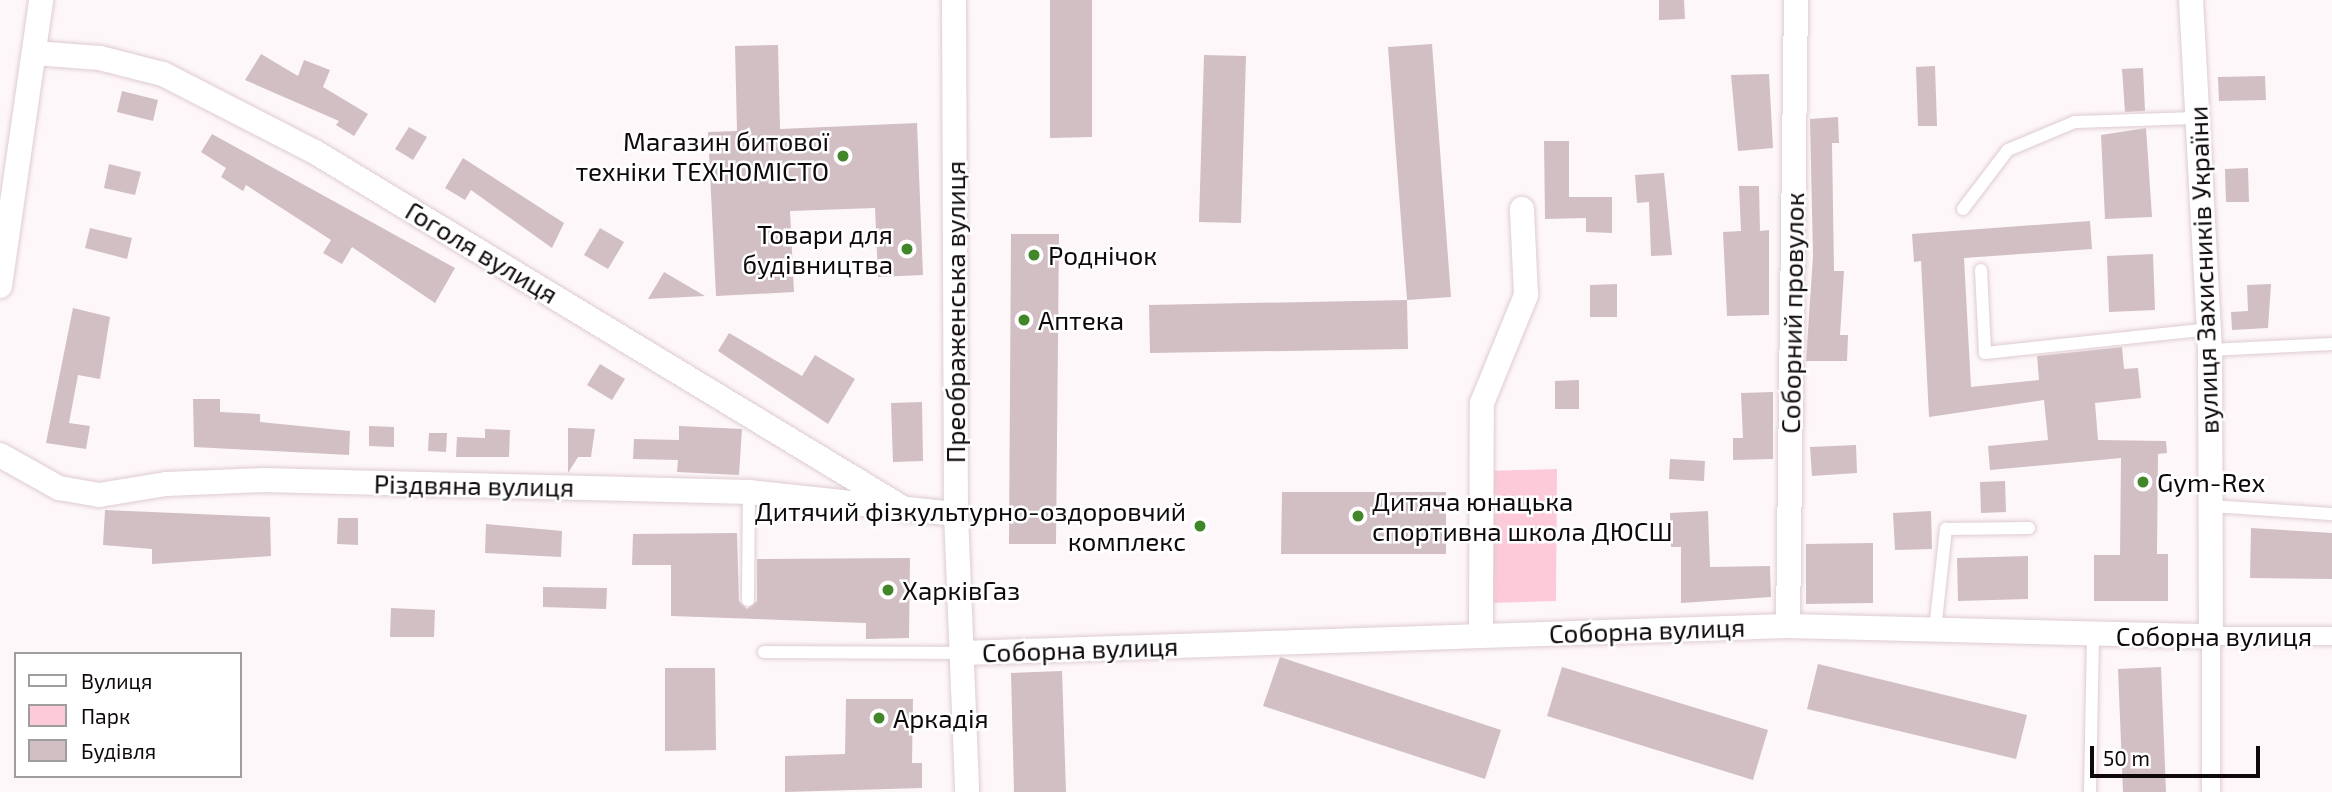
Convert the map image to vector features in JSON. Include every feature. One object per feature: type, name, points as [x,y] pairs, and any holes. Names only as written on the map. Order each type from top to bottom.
[{"type":"street","points":[[0,286],[41,0]]},
{"type":"street","name":"Преображенська вулиця","points":[[954,0],[956,514],[967,792]]},
{"type":"street","name":"Соборний провулок","points":[[1788,626],[1796,0]]},
{"type":"street","name":"вулиця Захисників України","points":[[2191,0],[2209,339],[2211,792]]},
{"type":"street","name":"Гоголя вулиця","points":[[34,53],[100,58],[163,74],[315,152],[906,510]]},
{"type":"street","points":[[1481,635],[1482,403],[1526,295],[1522,209]]},
{"type":"street","name":"Різдвяна вулиця","points":[[0,455],[59,488],[99,495],[166,484],[264,480],[749,492],[956,514]]},
{"type":"street","name":"Соборна вулиця","points":[[962,653],[1788,626],[2093,635],[2332,636]]},
{"type":"lane","points":[[1963,209],[2008,150],[2075,122],[2197,118]]},
{"type":"lane","points":[[1981,270],[1984,353],[2209,339],[2332,344]]},
{"type":"lane","points":[[748,600],[749,492]]},
{"type":"lane","points":[[2210,506],[2332,514]]},
{"type":"lane","points":[[1935,631],[1946,529],[2029,528]]},
{"type":"lane","points":[[2090,792],[2093,635]]},
{"type":"lane","points":[[764,652],[962,653]]},
{"type":"green space","points":[[1557,469],[1556,601],[1489,603],[1486,471]]},
{"type":"building","points":[[1050,0],[1092,0],[1092,137],[1050,138]]},
{"type":"building","points":[[1659,0],[1684,0],[1685,19],[1659,20]]},
{"type":"building","points":[[1432,44],[1451,297],[1407,300],[1388,47]]},
{"type":"building","points":[[778,45],[780,129],[917,123],[923,275],[878,277],[875,208],[790,211],[794,292],[716,296],[708,132],[737,131],[735,46]]},
{"type":"building","points":[[261,54],[298,76],[304,60],[330,70],[323,87],[368,114],[354,136],[336,125],[339,121],[245,80]]},
{"type":"building","points":[[1204,55],[1246,56],[1241,223],[1199,222]]},
{"type":"building","points":[[1935,66],[1937,126],[1918,126],[1916,67]]},
{"type":"building","points":[[2143,68],[2145,111],[2125,112],[2122,69]]},
{"type":"building","points":[[1769,74],[1773,148],[1738,151],[1731,75]]},
{"type":"building","points":[[2265,76],[2266,100],[2219,101],[2218,77]]},
{"type":"building","points":[[122,91],[158,100],[153,121],[117,112]]},
{"type":"building","points":[[1838,117],[1839,143],[1832,143],[1834,271],[1844,271],[1840,335],[1848,335],[1847,361],[1806,361],[1813,256],[1810,119]]},
{"type":"building","points":[[409,127],[427,137],[413,160],[395,149]]},
{"type":"building","points":[[2146,128],[2152,217],[2105,219],[2101,135]]},
{"type":"building","points":[[212,134],[455,268],[435,303],[352,247],[342,264],[323,253],[331,240],[246,185],[243,191],[221,177],[226,168],[201,152]]},
{"type":"building","points":[[1544,141],[1569,141],[1569,197],[1612,197],[1612,233],[1586,232],[1586,218],[1545,219]]},
{"type":"building","points":[[463,158],[564,223],[552,248],[471,190],[465,200],[445,188]]},
{"type":"building","points":[[109,164],[141,172],[135,195],[104,188]]},
{"type":"building","points":[[2248,168],[2249,202],[2226,202],[2225,169]]},
{"type":"building","points":[[1664,173],[1672,255],[1651,256],[1649,202],[1637,203],[1635,175]]},
{"type":"building","points":[[1739,186],[1759,186],[1760,231],[1769,230],[1769,315],[1727,316],[1723,232],[1741,231]]},
{"type":"building","points":[[2090,221],[2092,249],[1964,258],[1971,387],[2039,380],[2037,356],[2122,347],[2124,369],[2138,368],[2141,398],[2095,403],[2098,440],[2166,441],[2167,453],[2158,454],[2157,554],[2168,554],[2168,601],[2094,601],[2094,555],[2120,555],[2121,458],[1990,470],[1988,446],[2048,440],[2044,400],[1929,417],[1921,261],[1914,262],[1912,234]]},
{"type":"building","points":[[90,228],[132,238],[127,259],[85,248]]},
{"type":"building","points":[[600,228],[624,242],[608,269],[584,255]]},
{"type":"building","points":[[1011,234],[1059,234],[1056,544],[1009,544]]},
{"type":"building","points":[[2153,254],[2155,310],[2109,312],[2107,256]]},
{"type":"building","points":[[664,272],[705,296],[648,299]]},
{"type":"building","points":[[1617,284],[1617,317],[1590,317],[1590,285]]},
{"type":"building","points":[[2271,284],[2268,328],[2232,330],[2231,312],[2248,311],[2247,285]]},
{"type":"building","points":[[1407,300],[1408,349],[1150,353],[1149,305]]},
{"type":"building","points":[[73,308],[110,317],[100,379],[78,375],[69,423],[90,426],[86,449],[46,443]]},
{"type":"building","points":[[729,333],[802,376],[815,355],[855,379],[828,424],[718,351]]},
{"type":"building","points":[[600,364],[625,379],[612,400],[587,385]]},
{"type":"building","points":[[1579,380],[1579,409],[1555,409],[1555,381]]},
{"type":"building","points":[[1773,392],[1773,459],[1733,460],[1733,438],[1743,438],[1741,393]]},
{"type":"building","points":[[193,399],[220,399],[220,412],[260,414],[260,422],[350,431],[349,455],[194,447]]},
{"type":"building","points":[[922,402],[923,461],[893,462],[891,403]]},
{"type":"building","points":[[369,426],[394,427],[394,447],[369,446]]},
{"type":"building","points":[[679,426],[742,429],[739,475],[677,472],[678,460],[633,459],[634,439],[679,440]]},
{"type":"building","points":[[568,428],[595,429],[591,457],[578,457],[568,473]]},
{"type":"building","points":[[485,429],[510,430],[509,457],[456,457],[457,437],[485,438]]},
{"type":"building","points":[[429,433],[447,433],[446,452],[428,451]]},
{"type":"building","points":[[1856,445],[1857,473],[1812,476],[1810,447]]},
{"type":"building","points":[[1670,459],[1705,461],[1704,481],[1669,479]]},
{"type":"building","points":[[2005,481],[2006,512],[1981,513],[1980,482]]},
{"type":"building","points":[[1282,492],[1446,492],[1446,554],[1281,554]]},
{"type":"building","points":[[105,510],[270,517],[271,556],[152,564],[152,549],[103,545]]},
{"type":"building","points":[[1708,511],[1710,567],[1770,566],[1771,597],[1681,603],[1681,547],[1671,547],[1670,513]]},
{"type":"building","points":[[1931,511],[1932,549],[1895,550],[1893,513]]},
{"type":"building","points":[[338,518],[358,518],[358,545],[337,544]]},
{"type":"building","points":[[486,524],[562,531],[561,557],[485,553]]},
{"type":"building","points":[[2251,528],[2332,533],[2332,579],[2250,578]]},
{"type":"building","points":[[737,533],[739,601],[747,609],[757,601],[757,559],[910,558],[909,638],[866,639],[866,623],[671,616],[671,565],[632,565],[633,534]]},
{"type":"building","points":[[1873,543],[1873,603],[1806,604],[1806,544]]},
{"type":"building","points":[[2028,556],[2028,599],[1958,601],[1957,558]]},
{"type":"building","points":[[543,587],[607,588],[606,609],[543,607]]},
{"type":"building","points":[[391,608],[435,610],[434,637],[390,637]]},
{"type":"building","points":[[1280,657],[1501,730],[1485,779],[1263,706]]},
{"type":"building","points":[[1818,664],[2027,715],[2016,759],[1807,709]]},
{"type":"building","points":[[1562,667],[1768,730],[1753,780],[1547,716]]},
{"type":"building","points":[[2161,667],[2166,792],[2123,792],[2118,669]]},
{"type":"building","points":[[665,668],[715,668],[716,750],[665,751]]},
{"type":"building","points":[[1062,671],[1066,792],[1014,792],[1011,673]]},
{"type":"building","points":[[846,699],[913,699],[912,763],[922,763],[922,788],[785,792],[785,756],[845,754]]},
{"type":"place","name":"Магазин битової техніки ТЕХНОМІСТО","points":[[843,156]]},
{"type":"place","name":"Товари для будівництва","points":[[907,249]]},
{"type":"place","name":"Роднічок","points":[[1034,255]]},
{"type":"place","name":"Аптека","points":[[1024,320]]},
{"type":"place","name":"Gym-Rex","points":[[2143,482]]},
{"type":"place","name":"Дитяча юнацька спортивна школа ДЮСШ","points":[[1358,516]]},
{"type":"place","name":"Дитячий фізкультурно-оздоровчий комплекс","points":[[1200,526]]},
{"type":"place","name":"ХарківГаз","points":[[888,590]]},
{"type":"place","name":"Аркадія","points":[[879,718]]}]
